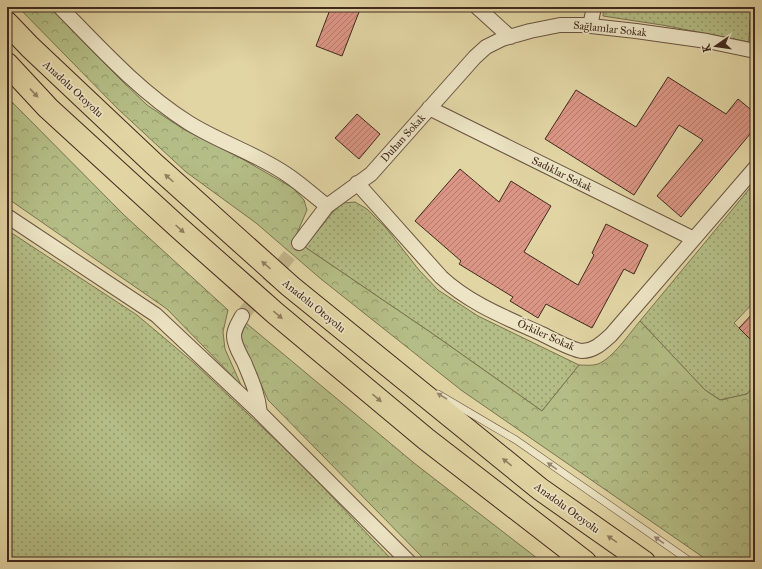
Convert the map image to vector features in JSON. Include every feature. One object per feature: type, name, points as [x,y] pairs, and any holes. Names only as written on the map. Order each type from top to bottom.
[{"type":"highway","name":"Anadolu Otoyolu","points":[[7,23],[30,47],[154,164],[290,286],[540,488],[644,562]]},
{"type":"highway","points":[[7,64],[60,118],[178,227],[275,313],[426,439],[585,562]]},
{"type":"street","points":[[60,7],[144,89],[166,107],[189,123],[288,175],[326,206]]},
{"type":"street","points":[[477,7],[510,36]]},
{"type":"street","points":[[590,26],[594,7]]},
{"type":"street","name":"Sağlamlar Sokak","points":[[510,36],[560,25],[590,26],[706,41],[755,51]]},
{"type":"street","name":"Duhan Sokak","points":[[299,243],[326,206],[370,174],[474,57],[486,47],[510,36]]},
{"type":"street","name":"Sadıklar Sokak","points":[[429,108],[694,239]]},
{"type":"street","name":"Örkiler Sokak","points":[[358,183],[441,277],[455,290],[484,307],[580,351],[589,350],[599,346],[611,336],[755,168]]},
{"type":"street","points":[[7,216],[156,315],[260,413],[409,562]]},
{"type":"street","points":[[242,316],[235,328],[234,335],[236,344],[255,389],[260,413]]},
{"type":"lane","points":[[375,356],[422,384]]},
{"type":"lane","points":[[429,388],[516,440],[691,562]]},
{"type":"green space","points":[[18,7],[49,7],[147,105],[183,129],[237,156],[293,188],[304,200],[307,210],[295,238],[299,243],[433,334],[542,411],[579,365],[596,365],[604,361],[640,321],[705,390],[720,400],[747,394],[755,385],[755,562],[710,562],[461,390],[321,279],[256,223],[186,172],[118,109]]},
{"type":"green space","points":[[604,7],[755,7],[750,20],[749,42],[662,25],[603,16]]},
{"type":"green space","points":[[755,7],[755,43],[749,42],[750,20]]},
{"type":"green space","points":[[7,97],[124,215],[228,310],[223,332],[225,349],[241,385],[167,309],[7,198]]},
{"type":"green space","points":[[755,182],[755,301],[734,323],[755,344],[755,385],[747,394],[720,400],[705,390],[640,321]]},
{"type":"green space","points":[[355,202],[367,209],[386,228],[419,270],[438,290],[478,316],[579,365],[542,411],[433,334],[305,247],[332,213],[343,203]]},
{"type":"green space","points":[[7,230],[137,315],[194,363],[301,464],[394,562],[7,562]]},
{"type":"green space","points":[[246,323],[414,463],[542,562],[427,562],[268,400],[241,336]]},
{"type":"building","points":[[331,7],[346,7],[359,12],[342,56],[316,46]]},
{"type":"building","points":[[668,77],[726,114],[738,99],[755,113],[755,128],[681,217],[657,196],[703,140],[679,125],[634,195],[545,139],[576,90],[636,127]]},
{"type":"building","points":[[357,114],[380,134],[359,159],[335,138]]},
{"type":"building","points":[[460,169],[499,202],[511,181],[551,206],[524,252],[578,285],[594,255],[592,253],[606,224],[648,245],[634,274],[624,269],[592,328],[546,304],[538,318],[510,301],[513,297],[459,264],[461,261],[415,221]]},
{"type":"building","points":[[755,311],[755,344],[739,328]]},
{"type":"tunnel","points":[[242,316],[299,243]]}]
